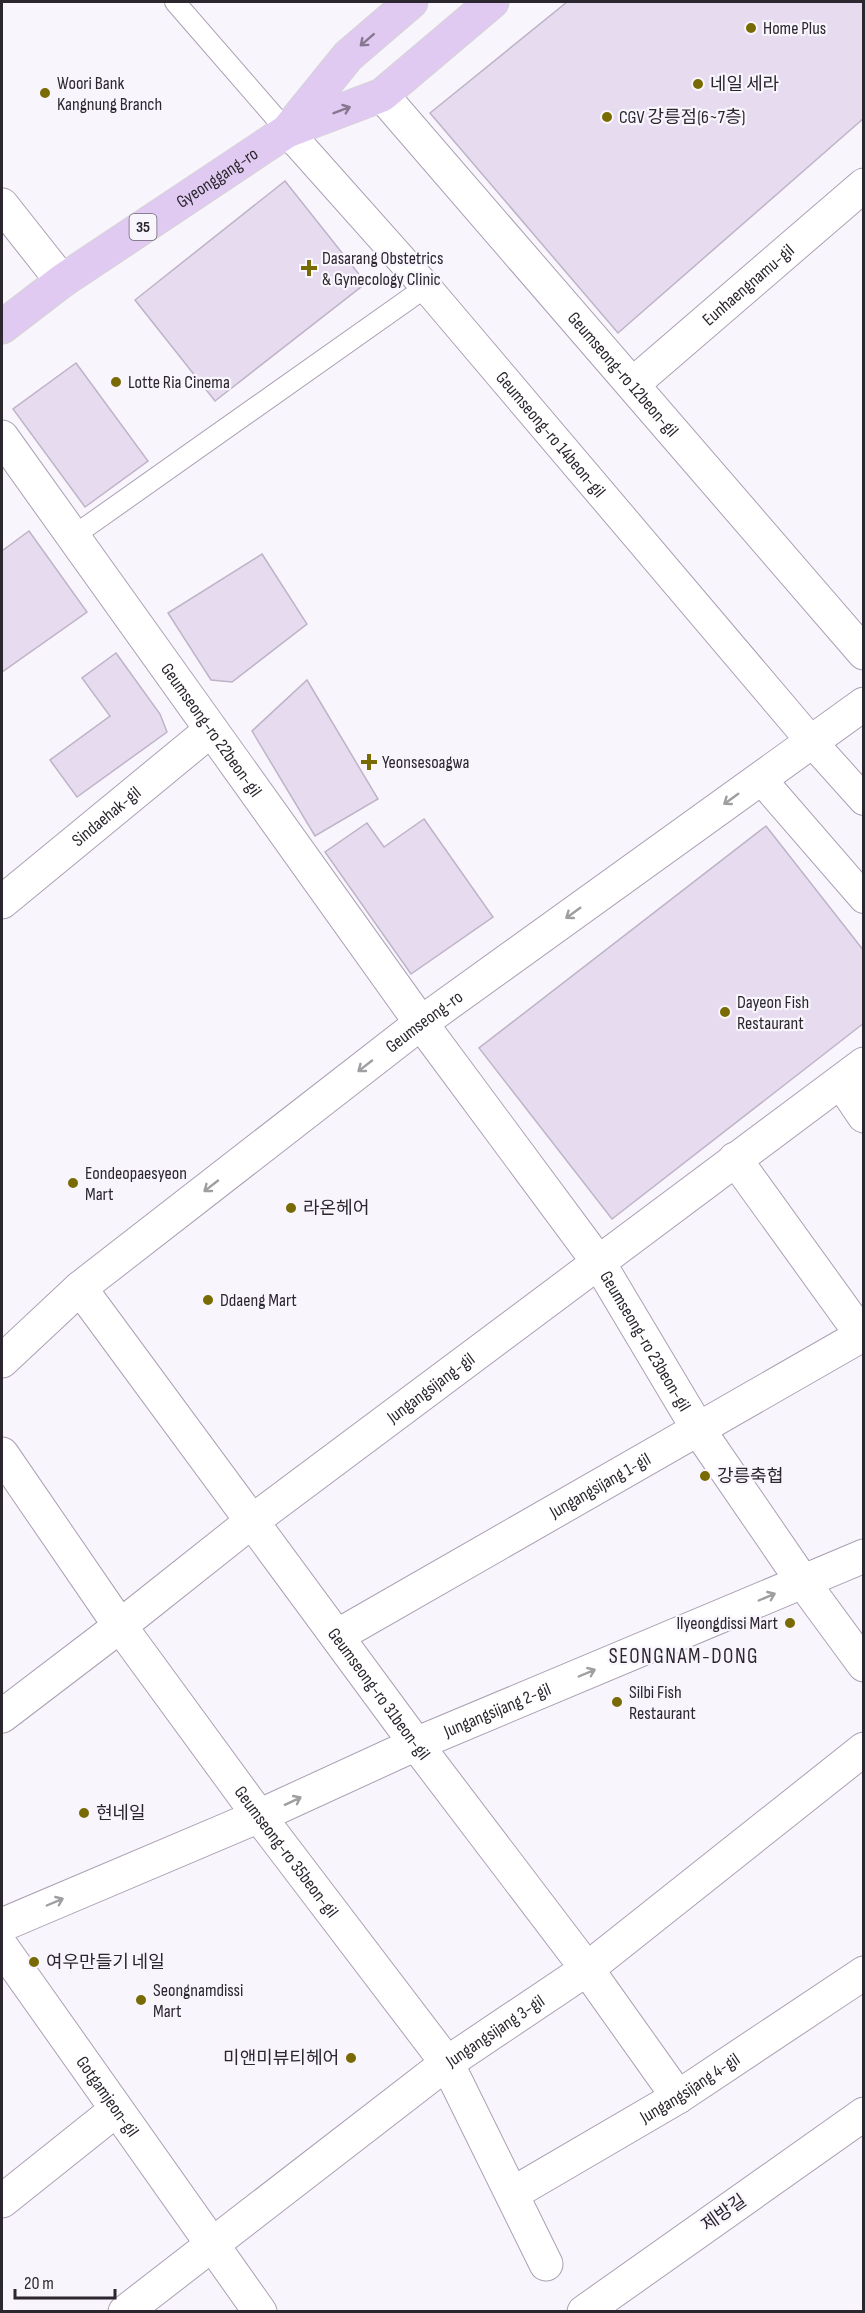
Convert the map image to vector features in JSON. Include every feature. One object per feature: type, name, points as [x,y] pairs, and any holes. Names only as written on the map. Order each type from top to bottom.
[{"type":"main road","name":"Gyeonggang-ro","points":[[287,131],[348,56],[411,2]]},
{"type":"main road","name":"Gyeonggang-ro","points":[[2,327],[62,281],[287,131],[382,95],[492,2]]},
{"type":"street","name":"Geumseong-ro 12beon-gil","points":[[382,95],[864,653]]},
{"type":"street","name":"Geumseong-ro 14beon-gil","points":[[287,131],[426,287],[811,741],[864,800]]},
{"type":"street","name":"Eunhaengnamu-gil","points":[[633,384],[864,185]]},
{"type":"street","points":[[2,204],[62,281]]},
{"type":"street","name":"Geumseong-ro 22beon-gil","points":[[2,437],[421,1023]]},
{"type":"street","name":"Geumseong-ro","points":[[2,1361],[81,1288],[421,1023],[864,704]]},
{"type":"street","name":"Sindaehak-gil","points":[[2,902],[211,730]]},
{"type":"street","points":[[760,778],[864,897]]},
{"type":"street","name":"Geumseong-ro 23beon-gil","points":[[421,1023],[599,1263],[698,1429],[803,1582],[864,1665]]},
{"type":"street","points":[[852,1073],[864,1116]]},
{"type":"street","name":"Jungangsijang-gil","points":[[2,1716],[251,1522],[852,1073]]},
{"type":"street","points":[[735,1159],[863,1334]]},
{"type":"street","name":"Geumseong-ro 31beon-gil","points":[[81,1288],[251,1522],[587,1969],[678,2097]]},
{"type":"street","name":"Jungangsijang 1-gil","points":[[337,1636],[863,1334]]},
{"type":"street","name":"Geumseong-ro 35beon-gil","points":[[2,1454],[120,1626],[447,2063],[546,2264]]},
{"type":"street","name":"Jungangsijang 2-gil","points":[[2,1925],[260,1816],[416,1744],[864,1556]]},
{"type":"street","name":"Jungangsijang 3-gil","points":[[125,2312],[447,2063],[587,1969],[864,1749]]},
{"type":"street","name":"Gotgamjeon-gil","points":[[2,1947],[260,2312]]},
{"type":"street","name":"Jungangsijang 4-gil","points":[[512,2193],[678,2097],[864,1973]]},
{"type":"street","points":[[2,2200],[116,2110]]},
{"type":"street","name":"제방길","points":[[584,2312],[864,2115]]},
{"type":"lane","points":[[175,2],[287,131]]},
{"type":"lane","points":[[72,537],[426,287]]},
{"type":"building","points":[[567,2],[864,2],[864,118],[618,333],[430,113]]},
{"type":"building","points":[[285,181],[366,283],[215,401],[135,300]]},
{"type":"building","points":[[76,363],[148,461],[85,507],[13,409]]},
{"type":"building","points":[[29,531],[87,612],[2,672],[2,551]]},
{"type":"building","points":[[262,554],[307,624],[232,682],[211,680],[168,613]]},
{"type":"building","points":[[116,653],[160,714],[167,732],[77,797],[50,760],[110,716],[82,678]]},
{"type":"building","points":[[307,680],[378,799],[315,836],[252,731]]},
{"type":"building","points":[[424,819],[493,917],[411,974],[325,852],[367,823],[384,847]]},
{"type":"building","points":[[766,826],[864,951],[864,1023],[612,1219],[479,1048]]},
{"type":"place","name":"Home Plus","points":[[751,28]]},
{"type":"place","name":"네일 세라","points":[[698,84]]},
{"type":"place","name":"Woori Bank Kangnung Branch","points":[[45,93]]},
{"type":"place","name":"CGV 강릉점(6~7층)","points":[[607,117]]},
{"type":"place","name":"Dasarang Obstetrics & Gynecology Clinic","points":[[309,268]]},
{"type":"place","name":"Lotte Ria Cinema","points":[[116,382]]},
{"type":"place","name":"Yeonsesoagwa","points":[[369,762]]},
{"type":"place","name":"Dayeon Fish Restaurant","points":[[725,1012]]},
{"type":"place","name":"Eondeopaesyeon Mart","points":[[73,1183]]},
{"type":"place","name":"라온헤어","points":[[291,1208]]},
{"type":"place","name":"Ddaeng Mart","points":[[208,1300]]},
{"type":"place","name":"강릉축협","points":[[705,1476]]},
{"type":"place","name":"Ilyeongdissi Mart","points":[[790,1623]]},
{"type":"place","name":"Silbi Fish Restaurant","points":[[617,1702]]},
{"type":"place","name":"현네일","points":[[84,1813]]},
{"type":"place","name":"여우만들기 네일","points":[[34,1962]]},
{"type":"place","name":"Seongnamdissi Mart","points":[[141,2000]]},
{"type":"place","name":"미앤미뷰티헤어","points":[[351,2058]]},
{"type":"district","name":"SEONGNAM-DONG","points":[[684,1656]]}]
